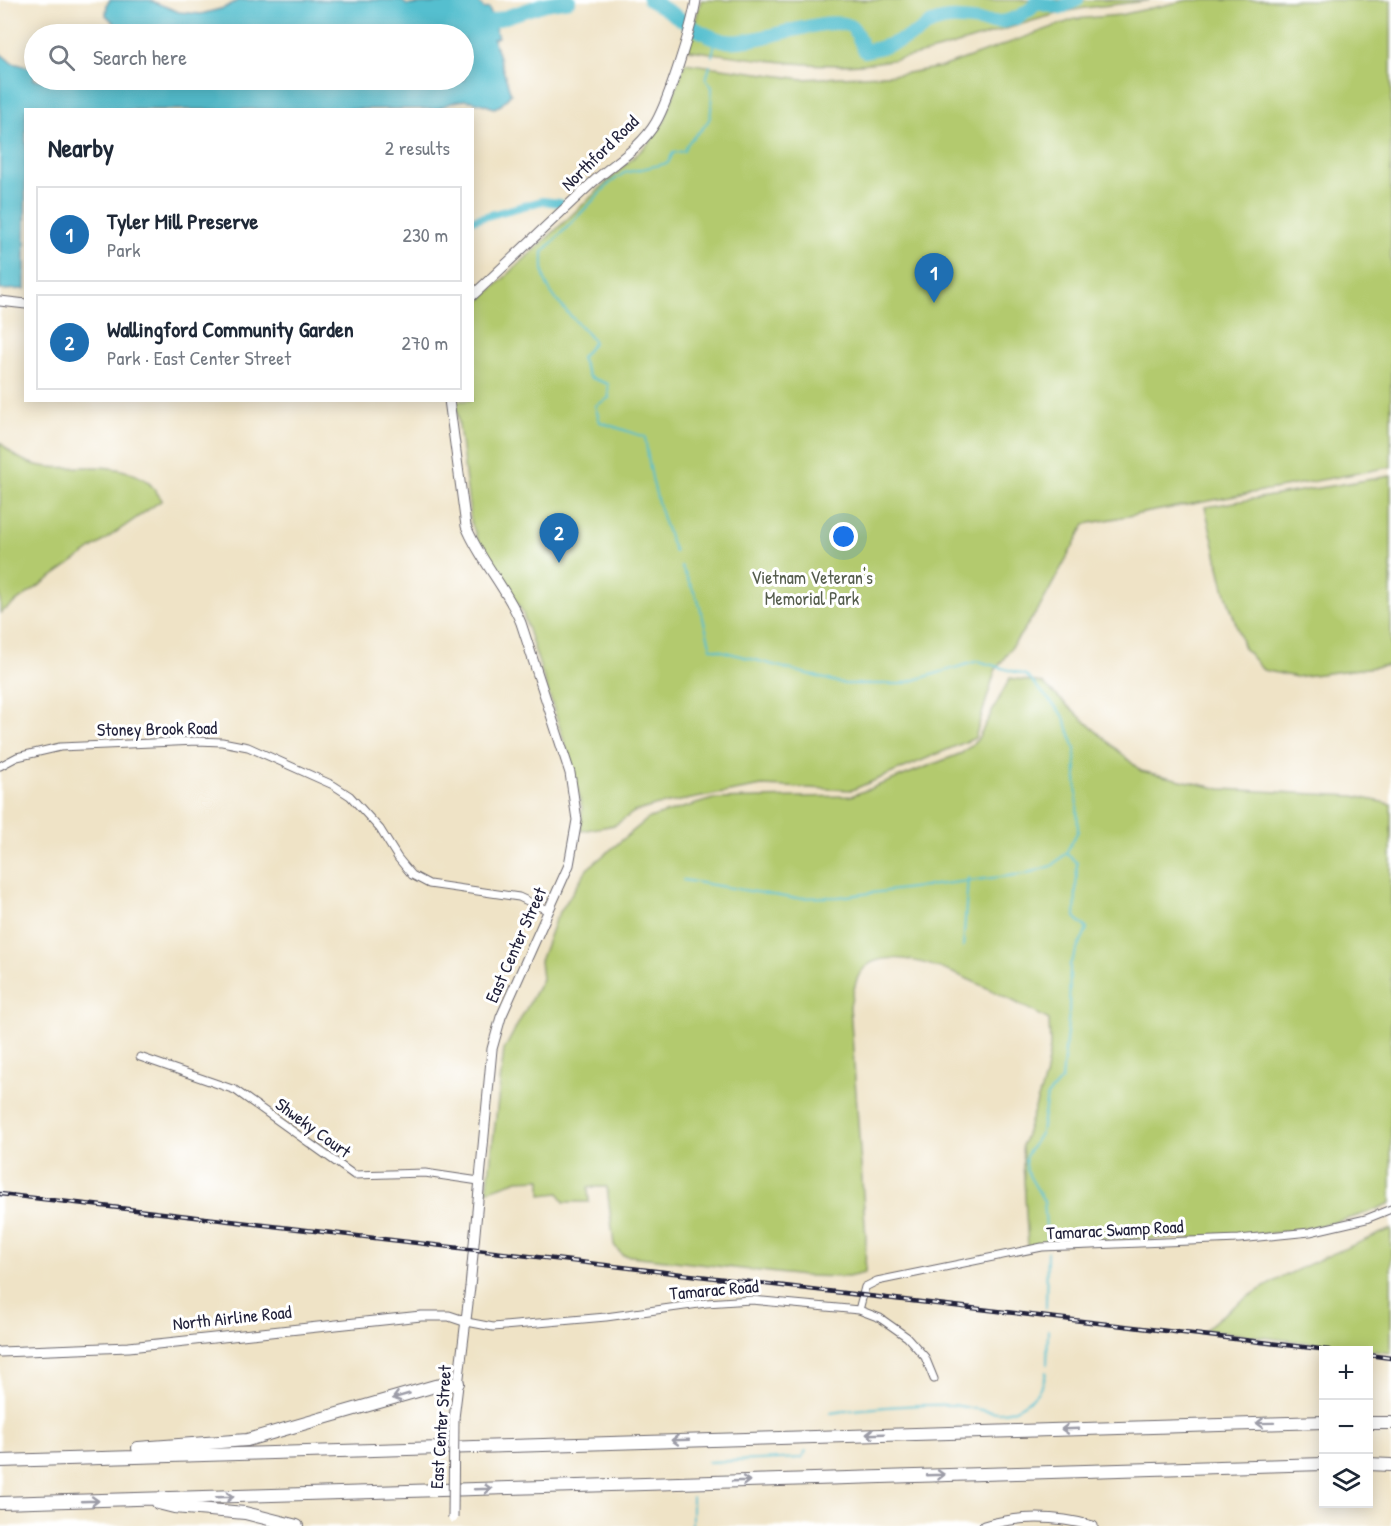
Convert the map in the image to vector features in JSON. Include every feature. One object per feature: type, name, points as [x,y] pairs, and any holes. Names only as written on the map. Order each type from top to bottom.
[{"type":"highway","points":[[78,1458],[105,1450],[247,1440],[435,1386],[458,1383]]},
{"type":"highway","points":[[0,1461],[1319,1422]]},
{"type":"highway","points":[[1373,1423],[1391,1423]]},
{"type":"highway","points":[[0,1503],[1319,1464]]},
{"type":"highway","points":[[1373,1464],[1391,1465]]},
{"type":"highway","points":[[146,1499],[174,1507],[257,1515],[297,1526]]},
{"type":"street","name":"Northford Road","points":[[474,294],[594,181],[643,140],[656,122],[690,25],[696,0]]},
{"type":"street","points":[[0,301],[24,304]]},
{"type":"street","name":"East Center Street","points":[[449,402],[466,526],[472,541],[505,591],[517,614],[574,790],[577,820],[573,853],[496,1033],[489,1069],[466,1322],[454,1418],[452,1473],[454,1522]]},
{"type":"street","name":"Stoney Brook Road","points":[[0,766],[23,754],[60,747],[197,741],[222,742],[249,747],[333,785],[350,796],[380,829],[412,875],[429,884],[504,893],[549,911]]},
{"type":"street","name":"Shweky Court","points":[[140,1057],[235,1090],[354,1175],[425,1173],[479,1181]]},
{"type":"street","name":"Tamarac Swamp Road","points":[[859,1310],[865,1287],[877,1281],[1019,1251],[1063,1245],[1269,1237],[1334,1227],[1391,1209]]},
{"type":"street","name":"Tamarac Road","points":[[466,1322],[493,1327],[751,1300],[859,1310],[880,1318],[907,1337],[925,1357],[934,1379]]},
{"type":"street","name":"North Airline Road","points":[[0,1352],[50,1352],[129,1347],[421,1316],[449,1316],[466,1322]]},
{"type":"street","points":[[984,1526],[1012,1520],[1042,1518],[1093,1526]]},
{"type":"green space","points":[[701,0],[1150,0],[1069,11],[914,56],[888,61],[839,65],[774,61],[688,50]]},
{"type":"green space","name":"Vietnam Veteran's Memorial Park","points":[[1188,0],[1391,0],[1391,467],[1085,524],[1040,607],[995,671],[975,738],[852,790],[762,786],[658,805],[634,812],[615,825],[581,831],[582,808],[574,772],[522,611],[478,540],[471,522],[456,402],[474,402],[474,306],[650,142],[664,122],[685,63],[803,79],[901,74],[942,67],[1075,19],[1120,15]]},
{"type":"green space","points":[[0,442],[16,456],[33,464],[51,467],[106,467],[125,471],[147,481],[162,500],[0,613]]},
{"type":"green space","points":[[1391,476],[1391,665],[1296,677],[1263,670],[1244,648],[1224,588],[1205,507]]},
{"type":"green space","points":[[1010,678],[1042,683],[1141,771],[1221,789],[1354,796],[1391,804],[1391,1203],[1348,1219],[1304,1229],[1258,1235],[1073,1242],[1028,1247],[1022,1146],[1045,1078],[1050,1047],[1049,1020],[959,975],[907,960],[885,959],[868,965],[860,973],[850,1006],[866,1238],[865,1273],[848,1277],[803,1276],[622,1255],[614,1245],[607,1187],[588,1187],[589,1202],[564,1202],[559,1193],[541,1195],[541,1179],[518,1180],[487,1191],[504,1050],[542,979],[540,961],[555,920],[587,869],[649,818],[713,799],[851,796],[962,753],[977,740]]},
{"type":"green space","points":[[1391,1229],[1391,1353],[1373,1351],[1373,1346],[1334,1346],[1205,1330],[1247,1298],[1318,1260]]},
{"type":"water","points":[[110,0],[149,0],[179,12],[201,14],[224,8],[239,0],[401,0],[407,5],[478,1],[484,9],[489,8],[498,37],[493,39],[511,94],[501,105],[494,108],[465,100],[439,108],[24,108],[24,289],[0,290],[0,53],[12,63],[24,66],[24,90],[474,90],[474,24],[115,24],[106,15],[107,4]]},
{"type":"waterway","points":[[474,27],[545,4],[569,0]]},
{"type":"waterway","points":[[649,0],[695,29],[726,41],[755,39],[811,26],[842,24],[854,29],[865,51],[898,41],[917,33],[932,23],[946,19],[998,22],[1023,14],[1037,3],[1060,8],[1077,0]]},
{"type":"waterway","points":[[712,56],[716,38]]},
{"type":"waterway","points":[[675,552],[656,496],[645,437],[600,422],[595,406],[609,398],[608,384],[589,377],[581,358],[594,342],[549,289],[543,274],[543,252],[609,184],[624,173],[668,163],[673,153],[684,151],[710,117],[712,87],[706,79],[710,66]]},
{"type":"waterway","points":[[474,219],[542,201],[560,203]]},
{"type":"waterway","points":[[681,566],[698,600],[711,648],[844,684],[901,684],[978,661],[1026,675],[1063,715],[1075,748],[1078,831],[1066,853],[1077,863],[1075,917],[1087,929],[1070,964],[1069,1012],[1062,1079],[1047,1096],[1041,1132],[1025,1158],[1027,1172],[1044,1201],[1047,1241]]},
{"type":"waterway","points":[[683,880],[791,898],[839,897],[1024,874],[1052,866],[1066,853]]},
{"type":"waterway","points":[[963,947],[968,878]]},
{"type":"waterway","points":[[1046,1308],[1047,1252]]},
{"type":"waterway","points":[[1047,1364],[1048,1330]]},
{"type":"waterway","points":[[830,1413],[936,1405],[951,1405],[992,1412],[1008,1411],[1021,1406],[1036,1394],[1043,1384],[1046,1372]]},
{"type":"waterway","points":[[708,1462],[802,1458],[806,1451]]},
{"type":"waterway","points":[[692,1497],[692,1526]]},
{"type":"railway","points":[[0,1194],[1319,1349]]},
{"type":"railway","points":[[1373,1356],[1391,1358]]},
{"type":"place","name":"Tyler Mill Preserve","points":[[934,303]]},
{"type":"place","name":"Wallingford Community Garden","points":[[559,563]]}]
